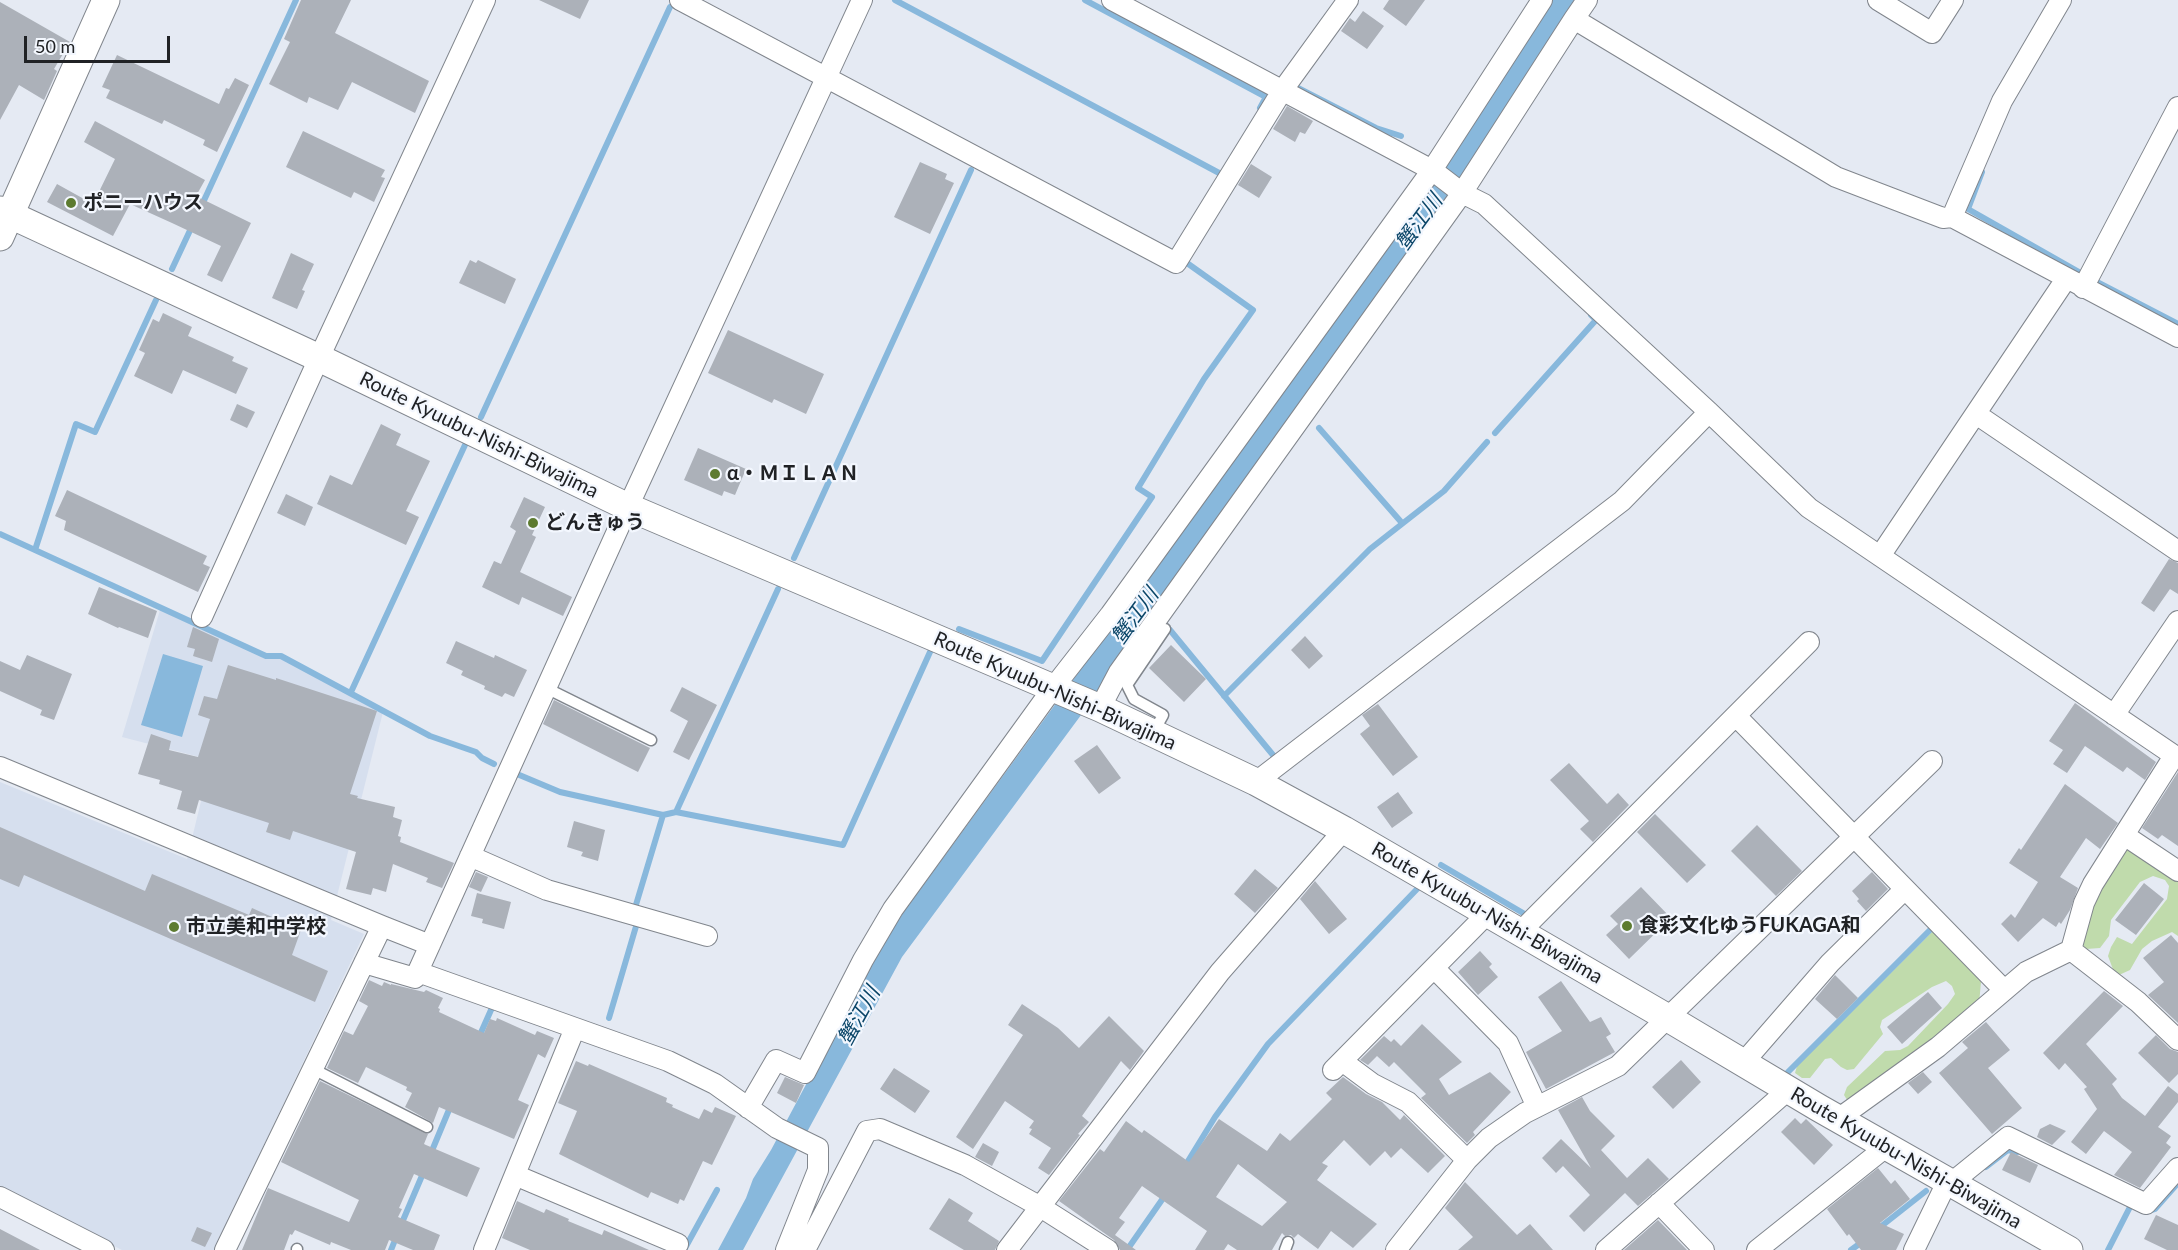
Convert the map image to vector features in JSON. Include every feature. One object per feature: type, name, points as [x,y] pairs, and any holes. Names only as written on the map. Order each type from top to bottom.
[{"type":"main road","points":[[3,221],[106,0]]},
{"type":"main road","name":"Route Kyuubu-Nishi-Biwajima","points":[[3,221],[319,358],[628,507],[1100,708],[1256,782],[1344,830],[1948,1183],[2069,1250]]},
{"type":"street","points":[[202,617],[485,0]]},
{"type":"street","points":[[364,963],[415,978],[861,0]]},
{"type":"street","points":[[1112,0],[1432,170],[1462,193],[1484,204],[1809,508],[2176,757],[2093,884],[2084,903],[2071,951],[2026,972],[1938,1047],[1838,1119]]},
{"type":"street","points":[[691,3],[1176,263],[1282,91],[1348,0]]},
{"type":"street","points":[[748,1108],[776,1060],[805,1073],[863,960],[893,909],[1053,688],[1110,615],[1432,170],[1542,0]]},
{"type":"street","points":[[1100,708],[1119,672],[1462,193],[1587,0]]},
{"type":"street","points":[[1878,0],[1932,33],[1953,0]]},
{"type":"street","points":[[1952,217],[2002,101],[2061,0]]},
{"type":"street","points":[[1574,20],[1836,177],[1942,218],[1952,217],[2178,337]]},
{"type":"street","points":[[1880,556],[1976,414],[2075,283],[2178,107]]},
{"type":"street","points":[[1256,782],[1622,501],[1709,412]]},
{"type":"street","points":[[1976,414],[2178,552]]},
{"type":"street","points":[[2114,715],[2178,621]]},
{"type":"street","points":[[1520,932],[1809,642]]},
{"type":"street","points":[[1736,716],[2004,990]]},
{"type":"street","points":[[1405,1247],[1467,1160],[1490,1138],[1525,1113],[1618,1066],[1932,761]]},
{"type":"street","points":[[0,767],[430,945]]},
{"type":"street","points":[[1007,1250],[1220,972],[1344,830]]},
{"type":"street","points":[[2124,835],[2178,871]]},
{"type":"street","points":[[470,856],[548,890],[706,936]]},
{"type":"street","points":[[1743,1063],[1830,963],[1905,889]]},
{"type":"street","points":[[1467,1160],[1408,1102],[1337,1065],[1488,913]]},
{"type":"street","points":[[225,1250],[382,926]]},
{"type":"street","points":[[2071,951],[2138,1002],[2178,1040]]},
{"type":"street","points":[[1434,968],[1508,1043],[1537,1107]]},
{"type":"street","points":[[418,972],[668,1061],[715,1084],[777,1128],[818,1148],[818,1170],[786,1250]]},
{"type":"street","points":[[484,1250],[575,1028]]},
{"type":"street","points":[[1606,1250],[1788,1090]]},
{"type":"street","points":[[805,1250],[867,1131],[880,1129],[965,1165],[1039,1206],[1108,1250]]},
{"type":"street","points":[[1914,1250],[1948,1183],[2008,1137],[2146,1204],[2178,1168]]},
{"type":"street","points":[[1757,1250],[1886,1147]]},
{"type":"street","points":[[515,1175],[678,1244]]},
{"type":"street","points":[[0,1197],[104,1250]]},
{"type":"street","points":[[1659,1203],[1704,1250]]},
{"type":"lane","points":[[1153,733],[1163,715],[1134,699],[1127,685],[1165,629]]},
{"type":"lane","points":[[546,688],[651,740]]},
{"type":"lane","points":[[313,1069],[427,1127]]},
{"type":"shaded area","name":"市立美和中学校","points":[[160,610],[265,658],[281,658],[383,712],[331,920],[364,934],[214,1250],[122,1250],[0,1188],[0,782],[187,859],[211,760],[122,737]]},
{"type":"green space","points":[[2127,844],[2178,877],[2178,936],[2172,932],[2152,941],[2142,949],[2130,970],[2119,975],[2114,972],[2108,956],[2111,947],[2117,937],[2132,944],[2167,899],[2169,886],[2165,880],[2153,876],[2140,882],[2111,920],[2109,936],[2100,948],[2086,949],[2082,944],[2093,898]]},
{"type":"green space","points":[[1934,930],[1976,973],[1981,982],[1979,1004],[1849,1103],[1844,1095],[1847,1087],[1885,1051],[1900,1050],[1908,1046],[1948,1004],[1955,994],[1952,986],[1946,981],[1932,987],[1882,1020],[1880,1027],[1883,1034],[1854,1069],[1847,1070],[1831,1058],[1825,1059],[1810,1078],[1802,1078],[1795,1073],[1797,1066]]},
{"type":"water","name":"蟹江川","points":[[1553,0],[1579,0],[1462,182],[1186,564],[1087,707],[902,957],[743,1250],[718,1250],[746,1198],[753,1179],[771,1150],[872,961],[903,913],[1436,182]]},
{"type":"water","points":[[163,654],[203,666],[182,737],[141,725]]},
{"type":"building","points":[[301,0],[351,0],[335,33],[429,81],[415,113],[352,82],[338,110],[309,97],[307,103],[269,84],[290,42],[284,39]]},
{"type":"building","points":[[539,0],[589,0],[580,19]]},
{"type":"building","points":[[1389,0],[1425,0],[1406,26],[1383,9]]},
{"type":"building","points":[[0,2],[70,42],[54,69],[57,71],[44,100],[19,85],[0,120]]},
{"type":"building","points":[[1363,11],[1384,26],[1367,49],[1341,31],[1350,18],[1355,22]]},
{"type":"building","points":[[117,55],[219,104],[226,88],[229,89],[235,78],[249,85],[217,152],[203,145],[205,140],[164,120],[162,124],[106,98],[110,90],[102,87]]},
{"type":"building","points":[[1287,106],[1313,121],[1305,134],[1300,132],[1295,142],[1273,129]]},
{"type":"building","points":[[95,121],[205,180],[196,196],[251,223],[222,282],[207,275],[221,246],[172,223],[130,204],[113,236],[47,202],[57,184],[93,204],[115,159],[84,142]]},
{"type":"building","points":[[303,131],[385,170],[381,177],[385,178],[374,202],[354,192],[351,198],[286,167]]},
{"type":"building","points":[[920,162],[947,174],[945,179],[954,183],[930,234],[894,217]]},
{"type":"building","points":[[1251,164],[1272,177],[1259,198],[1238,185]]},
{"type":"building","points":[[291,253],[314,264],[302,290],[305,291],[297,309],[272,298]]},
{"type":"building","points":[[470,260],[476,263],[478,260],[516,279],[505,304],[459,283]]},
{"type":"building","points":[[163,313],[192,327],[188,336],[234,357],[232,361],[248,368],[236,394],[183,370],[172,394],[134,376],[145,353],[139,350],[153,319],[159,322]]},
{"type":"building","points":[[728,330],[824,374],[806,414],[774,399],[772,403],[708,373]]},
{"type":"building","points":[[237,404],[255,412],[247,428],[230,420]]},
{"type":"building","points":[[381,424],[401,434],[396,445],[430,461],[406,511],[419,517],[406,545],[317,504],[330,475],[352,485]]},
{"type":"building","points":[[698,448],[746,469],[735,495],[724,491],[722,496],[684,480]]},
{"type":"building","points":[[67,490],[207,556],[203,564],[210,567],[198,592],[64,530],[66,521],[55,516]]},
{"type":"building","points":[[286,494],[313,507],[305,526],[277,513]]},
{"type":"building","points":[[524,497],[545,507],[532,535],[536,537],[520,572],[572,597],[563,616],[522,597],[519,605],[482,587],[494,561],[501,564],[516,531],[510,527]]},
{"type":"building","points":[[2169,559],[2178,563],[2178,594],[2170,589],[2154,612],[2141,603]]},
{"type":"building","points":[[99,587],[157,611],[148,638],[118,628],[88,614]]},
{"type":"building","points":[[193,627],[219,639],[212,662],[193,656],[195,649],[187,647]]},
{"type":"building","points":[[1305,636],[1323,656],[1309,669],[1291,650]]},
{"type":"building","points":[[456,641],[527,670],[514,697],[505,693],[502,697],[484,689],[485,686],[461,675],[463,671],[446,663]]},
{"type":"building","points":[[1171,645],[1206,679],[1184,702],[1149,668]]},
{"type":"building","points":[[27,655],[72,674],[54,720],[40,715],[42,710],[0,691],[0,661],[20,670]]},
{"type":"building","points":[[228,665],[377,711],[350,794],[358,796],[357,798],[395,807],[393,817],[402,820],[398,836],[401,837],[400,842],[454,863],[442,888],[426,882],[428,878],[393,864],[386,892],[373,888],[371,895],[346,889],[356,852],[293,831],[290,840],[266,832],[269,823],[199,800],[195,814],[177,809],[182,791],[159,784],[160,780],[138,774],[151,734],[171,741],[169,750],[198,757],[210,719],[198,715],[204,696],[217,699]]},
{"type":"building","points":[[682,687],[717,705],[689,760],[673,752],[688,721],[670,711]]},
{"type":"building","points":[[554,700],[650,748],[638,772],[543,724]]},
{"type":"building","points":[[2075,703],[2156,762],[2145,780],[2127,767],[2123,772],[2085,746],[2067,773],[2053,764],[2063,750],[2049,741]]},
{"type":"building","points":[[1378,704],[1418,757],[1393,776],[1360,734],[1370,726],[1362,715]]},
{"type":"building","points":[[1097,745],[1121,778],[1099,794],[1074,761]]},
{"type":"building","points":[[1569,763],[1607,804],[1618,793],[1629,805],[1593,842],[1580,829],[1589,821],[1550,780]]},
{"type":"building","points":[[2178,772],[2178,846],[2162,835],[2158,839],[2142,828]]},
{"type":"building","points":[[2065,784],[2118,823],[2100,849],[2086,838],[2060,877],[2078,888],[2070,910],[2061,924],[2059,922],[2056,927],[2043,918],[2018,942],[2001,924],[2011,914],[2015,918],[2038,882],[2009,863],[2019,848],[2021,850]]},
{"type":"building","points":[[1398,792],[1413,813],[1392,828],[1377,807]]},
{"type":"building","points":[[1655,814],[1706,865],[1687,883],[1637,832]]},
{"type":"building","points":[[574,821],[605,830],[598,861],[581,856],[583,852],[567,847]]},
{"type":"building","points":[[1757,825],[1802,871],[1776,896],[1731,851]]},
{"type":"building","points":[[0,827],[145,891],[152,874],[249,915],[252,908],[301,930],[292,955],[328,971],[315,1002],[24,875],[19,887],[0,879]]},
{"type":"building","points":[[1255,869],[1278,888],[1255,913],[1234,894]]},
{"type":"building","points":[[476,872],[488,877],[481,892],[469,887]]},
{"type":"building","points":[[1872,872],[1888,889],[1866,911],[1852,891]]},
{"type":"building","points":[[1315,881],[1347,919],[1329,934],[1300,899]]},
{"type":"building","points":[[2144,883],[2164,899],[2136,935],[2115,920]]},
{"type":"building","points":[[1641,887],[1671,918],[1629,959],[1606,935],[1618,924],[1610,916]]},
{"type":"building","points":[[477,893],[511,902],[504,929],[482,923],[483,919],[471,916]]},
{"type":"building","points":[[2171,935],[2178,943],[2178,1023],[2148,995],[2164,982],[2143,958]]},
{"type":"building","points":[[1480,951],[1492,964],[1489,967],[1498,977],[1478,995],[1458,972]]},
{"type":"building","points":[[1835,975],[1858,998],[1837,1019],[1815,999]]},
{"type":"building","points":[[369,980],[382,986],[384,982],[424,992],[426,990],[443,998],[438,1008],[439,1012],[484,1033],[490,1019],[496,1021],[497,1018],[535,1035],[537,1031],[554,1038],[545,1058],[538,1054],[518,1100],[529,1105],[514,1139],[439,1107],[433,1123],[405,1107],[412,1093],[406,1090],[407,1087],[366,1067],[358,1083],[327,1068],[344,1031],[353,1035],[368,1006],[359,1001]]},
{"type":"building","points":[[1561,981],[1590,1022],[1601,1017],[1611,1034],[1606,1037],[1615,1052],[1546,1089],[1526,1052],[1562,1031],[1538,997]]},
{"type":"building","points":[[2104,991],[2123,1006],[2086,1044],[2117,1079],[2112,1084],[2122,1098],[2145,1116],[2168,1086],[2178,1094],[2178,1102],[2158,1127],[2171,1136],[2166,1143],[2171,1147],[2140,1188],[2114,1175],[2132,1152],[2104,1131],[2086,1154],[2071,1142],[2097,1109],[2084,1089],[2087,1087],[2065,1063],[2059,1070],[2043,1053]]},
{"type":"building","points":[[1928,992],[1942,1008],[1902,1044],[1887,1027]]},
{"type":"building","points":[[1022,1004],[1058,1028],[1079,1048],[1109,1016],[1144,1051],[1130,1070],[1121,1061],[1082,1116],[1089,1122],[1049,1175],[1038,1168],[1051,1148],[1029,1134],[1032,1129],[1029,1128],[1034,1121],[1005,1101],[973,1149],[956,1137],[1023,1035],[1008,1025]]},
{"type":"building","points":[[1986,1022],[2010,1050],[1988,1068],[2022,1108],[1992,1134],[1939,1073],[1968,1048],[1962,1042]]},
{"type":"building","points":[[1422,1024],[1462,1062],[1439,1079],[1449,1095],[1490,1072],[1511,1092],[1473,1132],[1475,1135],[1467,1143],[1421,1098],[1426,1094],[1394,1062],[1389,1067],[1377,1056],[1368,1065],[1360,1060],[1384,1036],[1391,1042],[1394,1039],[1401,1046]]},
{"type":"building","points":[[2156,1035],[2170,1049],[2178,1052],[2178,1074],[2169,1083],[2138,1053]]},
{"type":"building","points":[[1681,1060],[1701,1082],[1673,1109],[1652,1087]]},
{"type":"building","points":[[576,1061],[588,1066],[589,1064],[667,1098],[666,1102],[673,1105],[672,1107],[699,1119],[704,1109],[712,1113],[715,1107],[736,1116],[712,1165],[703,1161],[684,1201],[680,1199],[678,1204],[651,1192],[648,1198],[559,1154],[577,1111],[558,1103]]},
{"type":"building","points":[[894,1068],[930,1091],[915,1113],[880,1089]]},
{"type":"building","points":[[1923,1072],[1932,1082],[1918,1094],[1908,1083]]},
{"type":"building","points":[[785,1077],[804,1085],[796,1103],[777,1093]]},
{"type":"building","points":[[1343,1077],[1366,1094],[1382,1102],[1400,1120],[1404,1115],[1445,1156],[1428,1173],[1401,1148],[1391,1158],[1385,1151],[1370,1166],[1344,1140],[1322,1163],[1328,1166],[1317,1180],[1377,1224],[1353,1248],[1331,1231],[1318,1249],[1298,1234],[1294,1238],[1282,1233],[1272,1250],[1237,1250],[1228,1244],[1224,1250],[1195,1250],[1207,1231],[1142,1186],[1119,1218],[1125,1222],[1115,1235],[1136,1250],[1120,1250],[1114,1240],[1059,1201],[1100,1149],[1104,1152],[1126,1121],[1142,1133],[1144,1130],[1189,1162],[1219,1119],[1267,1151],[1280,1133],[1290,1141],[1332,1099],[1326,1093]],"holes":[[[1238,1164],[1287,1202],[1262,1226],[1216,1197]]]},
{"type":"building","points":[[320,1081],[428,1134],[424,1144],[480,1168],[467,1197],[414,1174],[399,1208],[402,1209],[398,1217],[440,1235],[434,1250],[413,1250],[389,1240],[385,1250],[351,1250],[331,1242],[330,1245],[295,1230],[292,1235],[290,1234],[284,1250],[242,1250],[268,1188],[349,1222],[359,1200],[281,1162]]},
{"type":"building","points":[[1582,1097],[1590,1111],[1615,1136],[1601,1150],[1627,1178],[1648,1158],[1669,1179],[1638,1206],[1625,1193],[1584,1232],[1569,1216],[1590,1195],[1563,1166],[1556,1173],[1542,1158],[1561,1139],[1591,1168],[1558,1110]]},
{"type":"building","points":[[1795,1118],[1801,1124],[1806,1119],[1833,1145],[1814,1165],[1781,1132]]},
{"type":"building","points":[[2050,1124],[2066,1131],[2052,1145],[2037,1137],[2040,1129]]},
{"type":"building","points":[[983,1143],[999,1152],[992,1166],[975,1157]]},
{"type":"building","points":[[2011,1152],[2038,1165],[2030,1183],[2002,1170]]},
{"type":"building","points":[[1878,1168],[1891,1184],[1895,1180],[1910,1199],[1880,1223],[1904,1234],[1896,1250],[1861,1250],[1849,1234],[1847,1236],[1827,1209]]},
{"type":"building","points":[[1465,1182],[1517,1235],[1530,1224],[1553,1250],[1458,1250],[1473,1237],[1445,1208]]},
{"type":"building","points":[[949,1198],[973,1213],[968,1221],[999,1241],[995,1250],[964,1250],[929,1229]]},
{"type":"building","points":[[517,1201],[544,1213],[546,1209],[602,1235],[604,1230],[649,1250],[530,1250],[502,1238]]},
{"type":"building","points":[[2156,1215],[2178,1225],[2178,1250],[2167,1250],[2144,1239]]},
{"type":"building","points":[[1658,1220],[1687,1250],[1624,1250]]},
{"type":"building","points":[[197,1227],[212,1233],[205,1247],[191,1241]]},
{"type":"building","points":[[0,1229],[40,1250],[0,1250]]},
{"type":"waterway","points":[[201,207],[296,0]]},
{"type":"waterway","points":[[895,0],[1221,174]]},
{"type":"waterway","points":[[1085,0],[1266,97],[1260,108]]},
{"type":"waterway","points":[[481,417],[670,7]]},
{"type":"waterway","points":[[1298,88],[1376,128],[1401,136]]},
{"type":"waterway","points":[[794,558],[971,170]]},
{"type":"waterway","points":[[1982,172],[1968,209],[2079,272]]},
{"type":"waterway","points":[[172,269],[193,224]]},
{"type":"waterway","points":[[959,629],[1042,661],[1152,497],[1138,488],[1204,379],[1253,310],[1187,263]]},
{"type":"waterway","points":[[2097,282],[2178,324]]},
{"type":"waterway","points":[[35,550],[76,424],[95,432],[156,300]]},
{"type":"waterway","points":[[1495,433],[1596,320],[1591,315]]},
{"type":"waterway","points":[[1319,428],[1402,523]]},
{"type":"waterway","points":[[1224,696],[1370,549],[1444,491],[1487,442]]},
{"type":"waterway","points":[[351,692],[465,445]]},
{"type":"waterway","points":[[0,534],[266,656],[281,656],[430,736],[476,752],[494,764]]},
{"type":"waterway","points":[[635,908],[663,815],[676,812],[778,589]]},
{"type":"waterway","points":[[1170,630],[1273,755]]},
{"type":"waterway","points":[[676,812],[843,845],[930,652]]},
{"type":"waterway","points":[[517,774],[560,792],[663,815]]},
{"type":"waterway","points":[[1441,865],[1523,913]]},
{"type":"waterway","points":[[1185,1166],[1215,1117],[1268,1044],[1419,887]]},
{"type":"waterway","points":[[609,1018],[637,923]]},
{"type":"waterway","points":[[1788,1072],[1933,927]]},
{"type":"waterway","points":[[479,1037],[491,1010]]},
{"type":"waterway","points":[[431,1153],[451,1105]]},
{"type":"waterway","points":[[1986,1167],[2008,1150],[2017,1152]]},
{"type":"waterway","points":[[401,1225],[424,1171]]},
{"type":"waterway","points":[[2146,1212],[2155,1209],[2178,1183]]},
{"type":"waterway","points":[[684,1250],[717,1190]]},
{"type":"waterway","points":[[1879,1228],[1926,1191]]},
{"type":"waterway","points":[[1127,1250],[1166,1194]]},
{"type":"waterway","points":[[2108,1250],[2131,1205]]},
{"type":"waterway","points":[[391,1250],[397,1235]]},
{"type":"waterway","points":[[1851,1250],[1862,1242]]},
{"type":"place","name":"ポニーハウス","points":[[71,203]]},
{"type":"place","name":"α・ＭＩＬＡＮ","points":[[715,474]]},
{"type":"place","name":"どんきゅう","points":[[533,523]]},
{"type":"place","name":"食彩文化ゆうFUKAGA和","points":[[1627,926]]},
{"type":"place","name":"市立美和中学校","points":[[174,927]]}]
